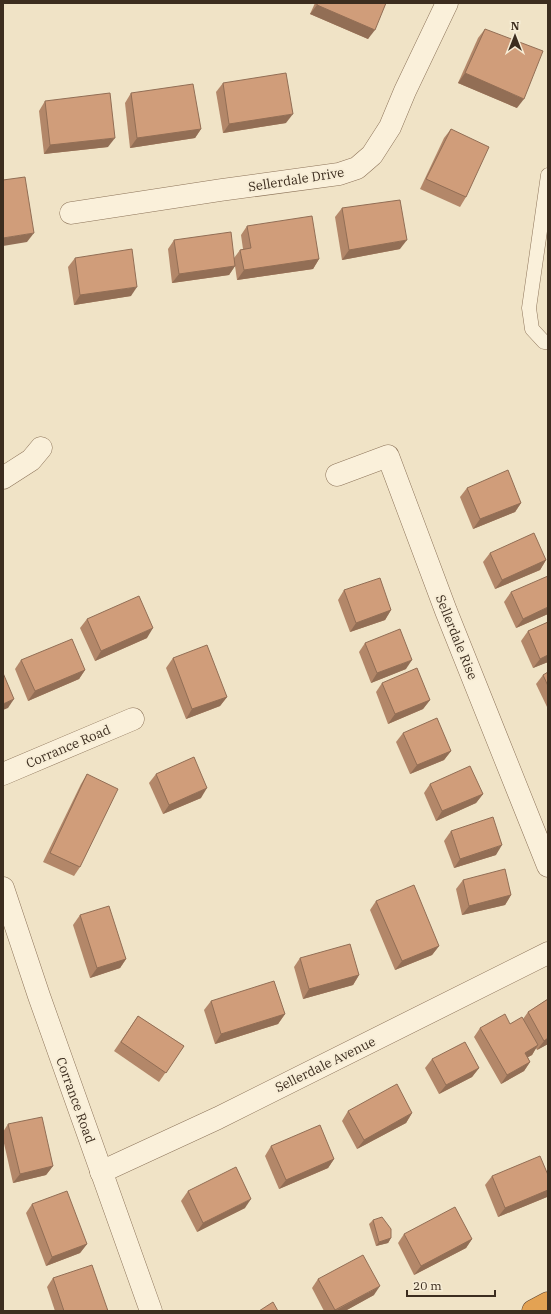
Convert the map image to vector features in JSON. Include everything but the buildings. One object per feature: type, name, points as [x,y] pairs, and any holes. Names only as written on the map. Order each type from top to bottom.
[{"type":"highway","points":[[533,1311],[548,1303]]},
{"type":"street","name":"Sellerdale Drive","points":[[71,214],[221,190],[339,174],[357,168],[372,155],[390,127],[405,91],[447,3]]},
{"type":"street","points":[[3,478],[31,460],[41,448]]},
{"type":"street","name":"Sellerdale Rise","points":[[338,475],[388,456],[446,611],[548,866]]},
{"type":"street","name":"Corrance Road","points":[[3,774],[133,719]]},
{"type":"street","name":"Corrance Road","points":[[3,888],[39,996],[152,1311]]},
{"type":"street","name":"Sellerdale Avenue","points":[[101,1172],[218,1118],[548,953]]},
{"type":"lane","points":[[548,175],[529,308],[532,329],[544,342],[548,342]]}]
